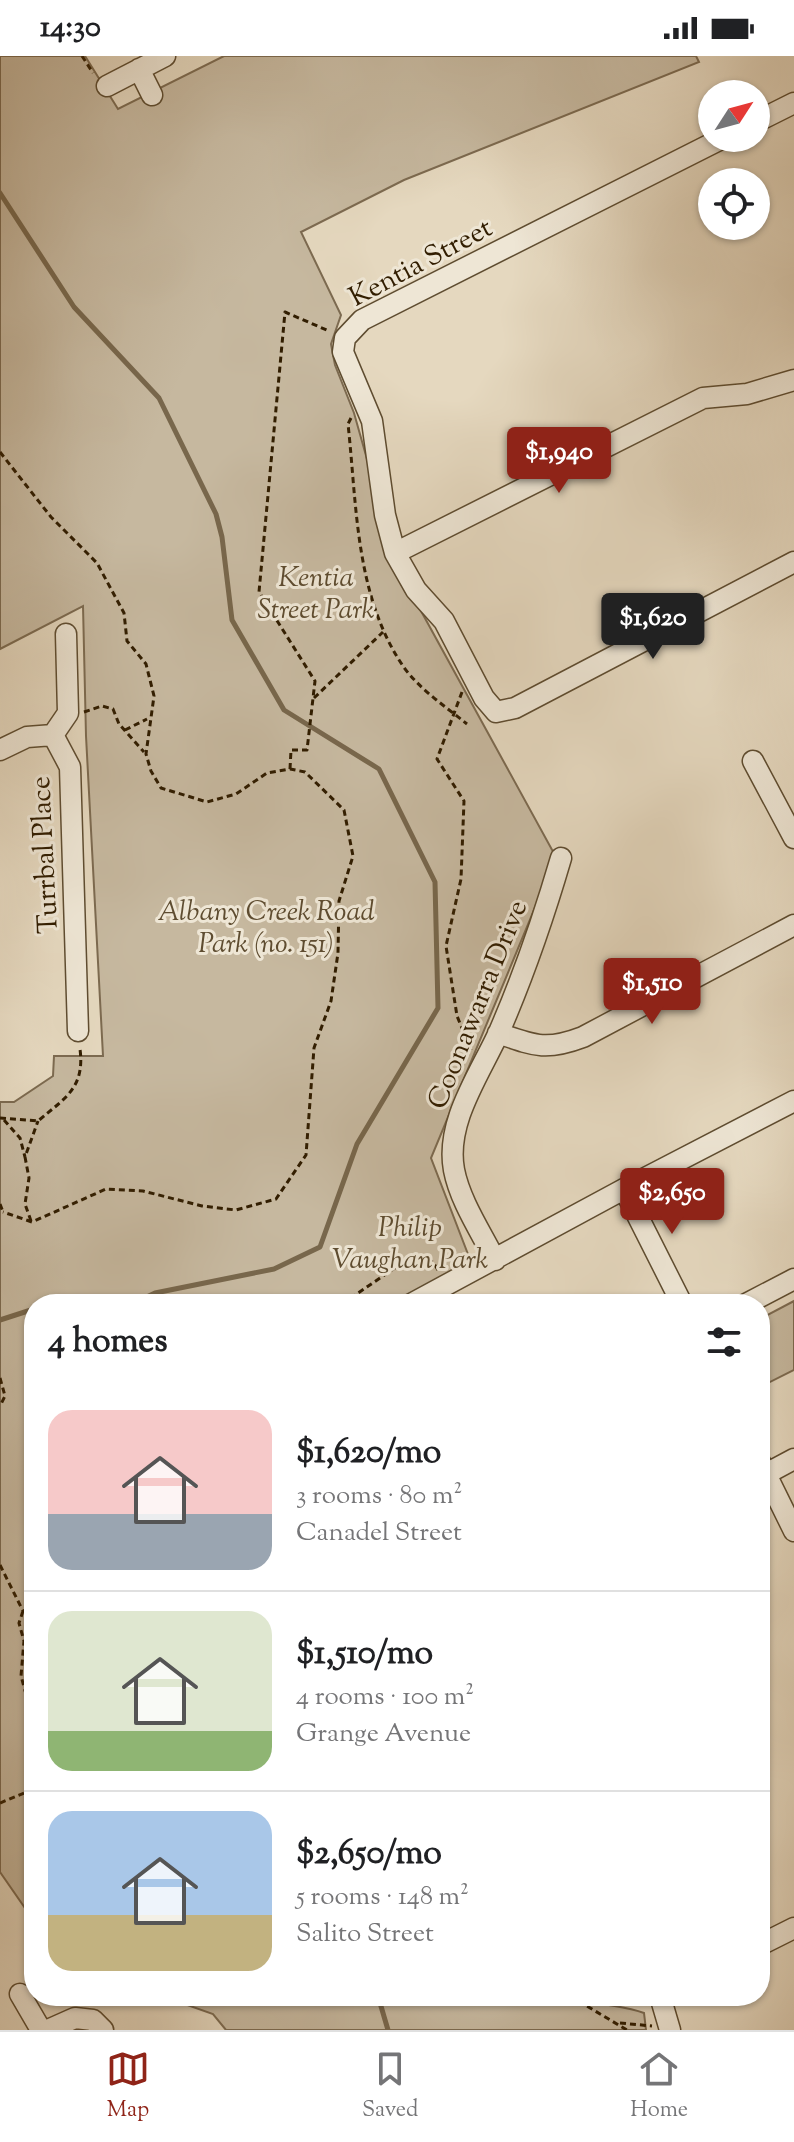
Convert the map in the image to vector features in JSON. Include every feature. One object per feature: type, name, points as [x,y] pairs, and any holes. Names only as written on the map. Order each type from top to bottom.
[{"type":"street","points":[[107,86],[165,56]]},
{"type":"street","points":[[139,69],[152,95]]},
{"type":"street","points":[[770,115],[794,103]]},
{"type":"street","name":"Kentia Street","points":[[698,151],[362,320],[345,338],[343,352],[372,421],[385,515],[395,553],[416,590],[444,621],[484,698],[496,712],[515,708],[794,562]]},
{"type":"street","points":[[395,553],[703,398],[747,394],[794,380]]},
{"type":"street","points":[[53,735],[68,713],[66,634]]},
{"type":"street","name":"Turrbal Place","points":[[0,750],[27,737],[53,735],[70,767],[78,1031]]},
{"type":"street","points":[[753,761],[794,838]]},
{"type":"street","name":"Coonawarra Drive","points":[[495,1260],[454,1170],[454,1134],[479,1068],[498,1033],[561,858]]},
{"type":"street","points":[[498,1033],[524,1042],[556,1047],[583,1037],[794,925]]},
{"type":"street","points":[[428,1294],[794,1101]]},
{"type":"street","points":[[624,1189],[677,1294]]},
{"type":"street","points":[[765,1294],[794,1279]]},
{"type":"street","points":[[770,1466],[794,1459]]},
{"type":"street","points":[[770,1482],[794,1531]]},
{"type":"street","points":[[770,1940],[794,1928]]},
{"type":"street","points":[[20,1994],[24,2001]]},
{"type":"street","points":[[27,2006],[41,2030]]},
{"type":"street","points":[[663,2006],[668,2027]]},
{"type":"street","points":[[48,2030],[75,2018],[93,2020],[103,2030]]},
{"type":"path","points":[[290,769],[291,750],[307,750],[315,681],[259,592],[285,312],[345,338]]},
{"type":"path","points":[[348,424],[363,570],[376,620],[405,668],[467,724]]},
{"type":"path","points":[[0,452],[51,517],[97,563],[124,613],[127,641],[146,664],[154,696],[146,754],[161,788],[207,802],[236,794],[267,773],[290,769],[305,772],[344,810],[353,856],[339,901],[338,953],[331,1001],[314,1048],[306,1155],[276,1199],[236,1210],[202,1206],[143,1191],[106,1189],[33,1222],[2,1214],[0,1204]]},
{"type":"path","points":[[314,698],[383,632]]},
{"type":"path","points":[[68,713],[82,713],[102,706],[113,709],[119,724],[146,754]]},
{"type":"path","points":[[452,711],[437,759],[464,801],[461,879],[446,946],[457,1016],[479,1068]]},
{"type":"path","points":[[125,730],[149,718]]},
{"type":"path","points":[[25,1157],[38,1121],[75,1089],[82,1063],[78,1031]]},
{"type":"path","points":[[2,1118],[20,1138],[29,1178],[25,1204],[33,1222]]},
{"type":"path","points":[[2,1118],[38,1121]]},
{"type":"path","points":[[357,1294],[411,1257],[432,1259],[447,1283]]},
{"type":"path","points":[[0,1378],[5,1396],[0,1406]]},
{"type":"path","points":[[0,1565],[23,1611],[19,1623],[24,1641],[21,1676],[24,1687]]},
{"type":"path","points":[[0,1803],[24,1792]]},
{"type":"path","points":[[589,2006],[620,2023],[644,2028],[668,2027]]},
{"type":"path","points":[[620,2023],[627,2030]]},
{"type":"green space","points":[[0,56],[85,56],[118,109],[224,56],[696,56],[699,62],[404,180],[301,232],[341,315],[331,344],[335,365],[354,413],[398,569],[556,857],[431,1158],[471,1262],[416,1294],[24,1294],[24,1907],[0,1872],[0,1102],[14,1102],[53,1076],[54,1056],[103,1056],[86,736],[83,606],[0,649]]},
{"type":"green space","points":[[794,1301],[794,1370],[770,1382],[770,1314]]},
{"type":"green space","points":[[190,2006],[616,2006],[644,2013],[646,2030],[226,2030],[213,2014]]},
{"type":"waterway","points":[[0,193],[74,307],[159,398],[216,514],[222,537],[232,620],[284,710],[379,769],[435,882],[438,1008],[357,1144],[320,1247],[274,1269],[153,1294]]},
{"type":"waterway","points":[[0,1320],[24,1312]]},
{"type":"waterway","points":[[381,2006],[388,2030]]},
{"type":"park label","name":"Kentia Street Park","points":[[316,592]]},
{"type":"park label","name":"Albany Creek Road Park (no. 151)","points":[[266,926]]},
{"type":"park label","name":"Philip Vaughan Park","points":[[410,1242]]}]
